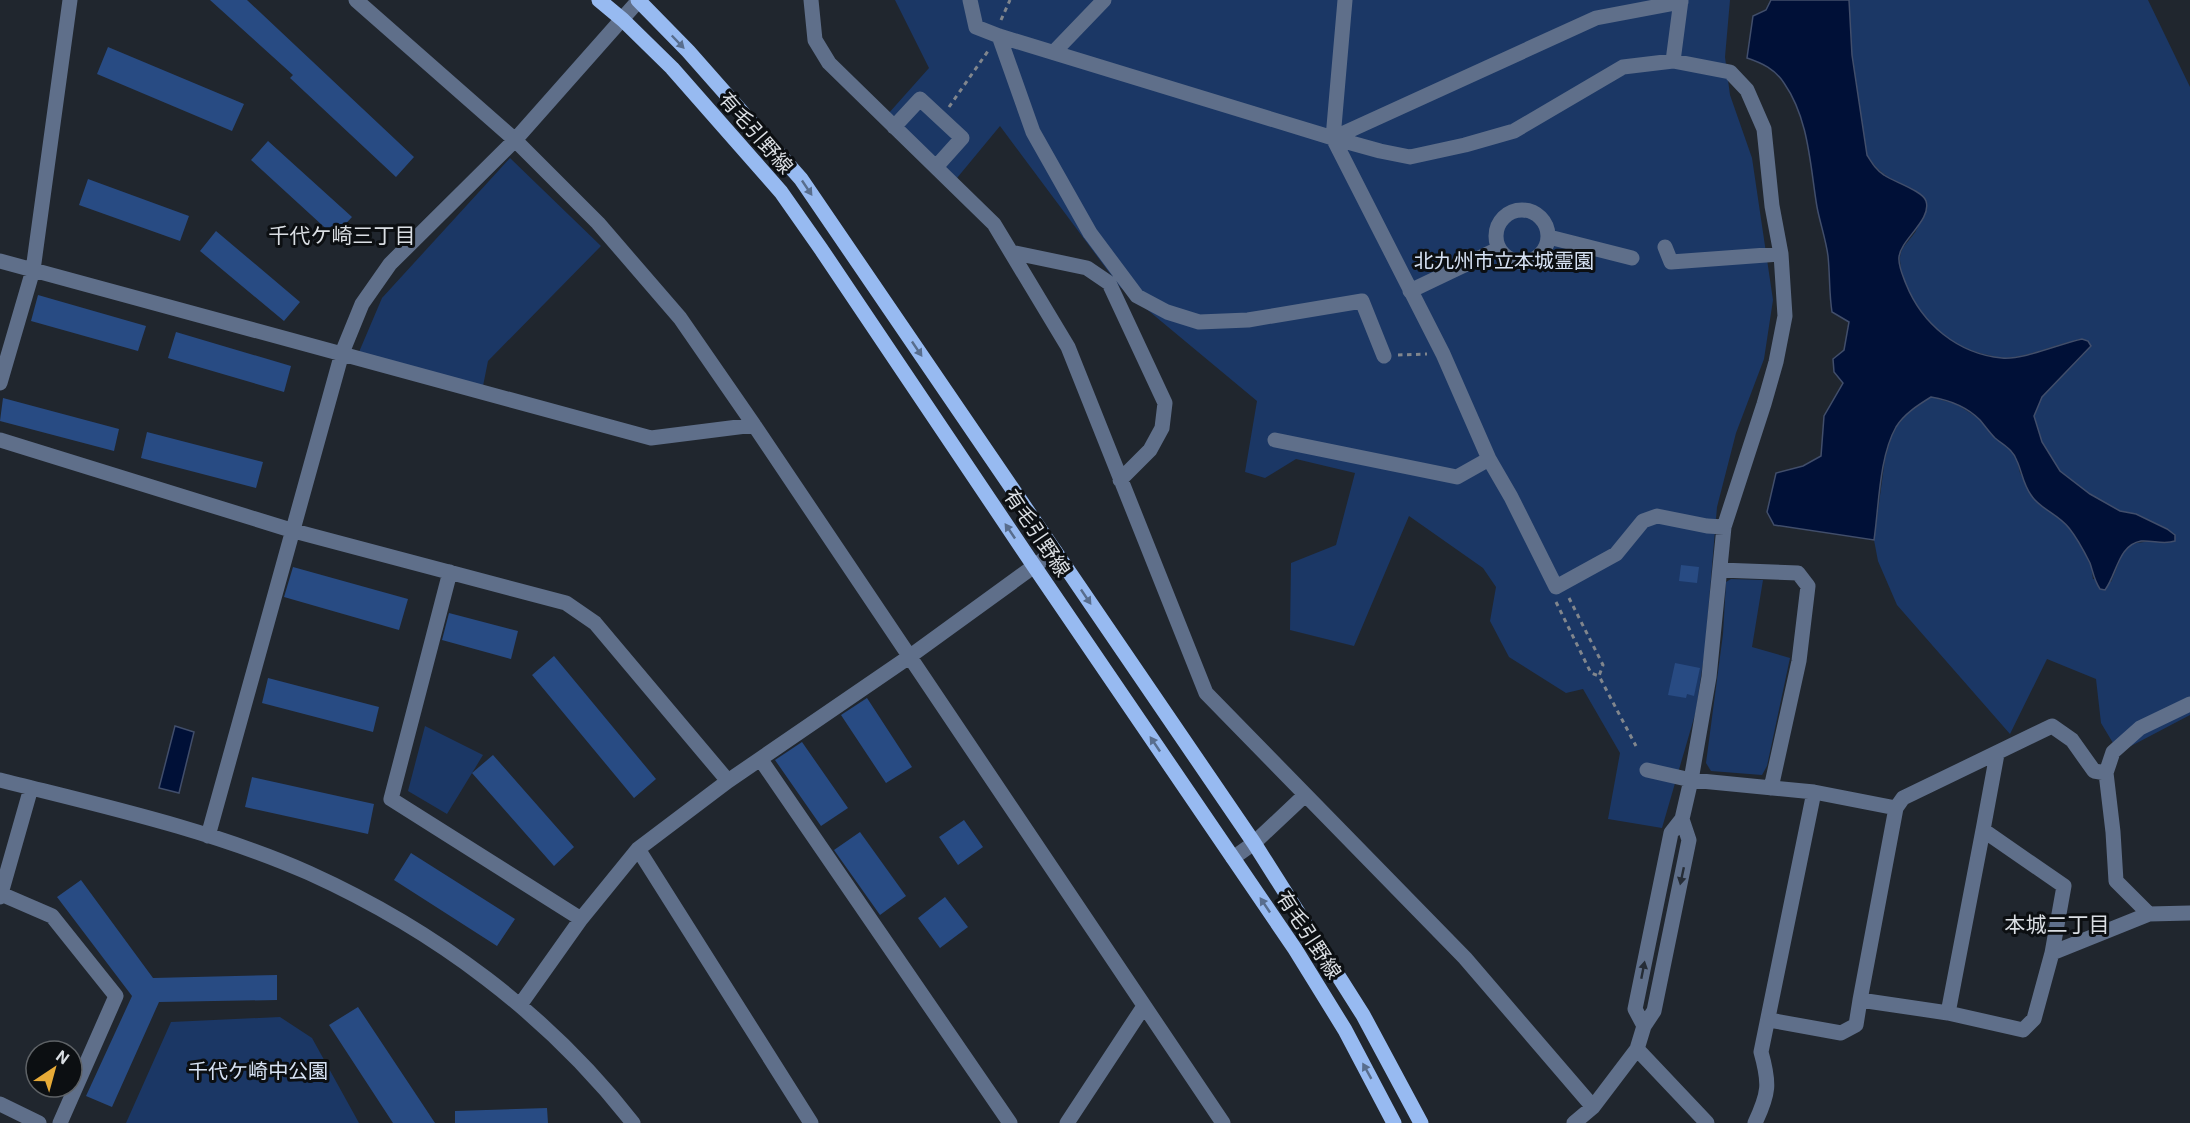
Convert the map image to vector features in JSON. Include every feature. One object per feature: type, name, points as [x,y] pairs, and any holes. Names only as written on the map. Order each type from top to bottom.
[{"type":"main road","name":"有毛引野線","points":[[599,0],[672,68],[781,192],[1295,949],[1345,1030],[1394,1123]]},
{"type":"main road","name":"有毛引野線","points":[[638,0],[687,51],[801,179],[1254,843],[1363,1015],[1421,1123]]},
{"type":"street","points":[[0,383],[33,270],[70,0]]},
{"type":"street","points":[[356,0],[515,140],[598,223],[680,318],[1223,1123]]},
{"type":"street","points":[[208,836],[342,353],[362,304],[390,264],[515,140],[638,0]]},
{"type":"street","points":[[811,0],[815,40],[829,63],[994,224],[1068,347],[1206,693],[1465,958],[1593,1107]]},
{"type":"street","points":[[970,0],[976,27],[999,36],[1333,138],[1410,157],[1514,131],[1623,68],[1673,61],[1730,72],[1747,90],[1764,129],[1772,206],[1781,254],[1785,316],[1764,404],[1724,527],[1709,677],[1691,780],[1682,819],[1671,833],[1635,1009],[1644,1026],[1637,1049],[1593,1107],[1574,1123]]},
{"type":"street","points":[[1054,52],[1104,0]]},
{"type":"street","points":[[1345,0],[1333,138],[1443,354],[1489,459],[1511,497],[1557,591],[1616,554],[1643,521],[1657,516],[1724,527]]},
{"type":"street","points":[[1333,138],[1596,18],[1681,1],[1673,61]]},
{"type":"street","points":[[999,36],[1033,132],[1090,233],[1137,296],[1167,312],[1199,322],[1248,320],[1362,301],[1384,356]]},
{"type":"street","points":[[894,127],[920,99],[941,118],[962,138],[936,167]]},
{"type":"street","points":[[1522,209],[1536,213],[1545,223],[1549,237],[1545,250],[1535,260],[1521,263],[1508,259],[1498,249],[1495,236],[1498,222],[1509,213],[1522,209]]},
{"type":"street","points":[[1549,237],[1632,258]]},
{"type":"street","points":[[1665,247],[1671,262],[1781,254]]},
{"type":"street","points":[[1410,291],[1498,249]]},
{"type":"street","points":[[1011,252],[1087,268],[1108,283],[1166,403],[1162,428],[1150,450],[1120,480]]},
{"type":"street","points":[[0,261],[651,438],[754,425]]},
{"type":"street","points":[[0,440],[294,531],[566,603],[595,623],[728,781]]},
{"type":"street","points":[[1275,440],[1457,477],[1489,459]]},
{"type":"street","points":[[520,1005],[581,919],[638,849],[728,781],[909,657],[1055,551]]},
{"type":"street","points":[[1720,570],[1798,573],[1808,586],[1799,661],[1771,788]]},
{"type":"street","points":[[450,572],[391,799],[581,919]]},
{"type":"street","points":[[2149,914],[2116,880],[2106,773],[2113,752],[2140,728],[2190,704]]},
{"type":"street","points":[[1769,1020],[1841,1034],[1856,1025],[1896,808],[1903,798],[2052,726],[2072,740],[2094,771],[2106,773]]},
{"type":"street","points":[[1948,1013],[1998,754]]},
{"type":"street","points":[[761,760],[1010,1123]]},
{"type":"street","points":[[1647,770],[1691,780],[1814,792],[1896,808]]},
{"type":"street","points":[[0,780],[208,836],[307,873],[374,905],[453,953],[520,1005],[566,1045],[633,1123]]},
{"type":"street","points":[[31,788],[0,896],[52,916],[116,996],[60,1123]]},
{"type":"street","points":[[1755,1123],[1766,1100],[1767,1073],[1761,1052],[1814,792]]},
{"type":"street","points":[[1233,858],[1254,843],[1305,795]]},
{"type":"street","points":[[1860,1000],[1948,1013],[2023,1030],[2034,1019],[2052,953],[2064,886],[1983,830]]},
{"type":"street","points":[[638,849],[811,1123]]},
{"type":"street","points":[[2052,953],[2149,914],[2190,913]]},
{"type":"street","points":[[1066,1123],[1144,1006]]},
{"type":"street","points":[[1637,1049],[1707,1123]]},
{"type":"street","points":[[0,1104],[39,1123]]},
{"type":"path","points":[[941,118],[999,36],[997,30],[1010,0]]},
{"type":"path","points":[[1384,356],[1443,354]]},
{"type":"path","points":[[1599,676],[1603,665],[1570,598],[1557,591],[1556,602],[1591,673],[1599,676],[1636,746]]},
{"type":"green space","name":"北九州市立本城霊園","points":[[895,0],[1730,0],[1725,57],[1730,95],[1752,158],[1773,300],[1764,359],[1736,433],[1717,507],[1705,649],[1696,711],[1662,828],[1608,819],[1620,753],[1583,689],[1566,693],[1509,657],[1490,621],[1496,587],[1483,568],[1409,516],[1354,646],[1290,630],[1291,563],[1336,545],[1355,473],[1296,459],[1265,478],[1245,472],[1257,401],[1120,287],[1000,126],[957,178],[888,114],[929,68]]},
{"type":"green space","points":[[1849,0],[2148,0],[2190,87],[2190,715],[2131,746],[2116,748],[2101,723],[2096,679],[2047,659],[2010,734],[1897,605],[1878,561],[1874,540],[1885,459],[1891,438],[1907,414],[1931,397],[1956,404],[1978,418],[1995,438],[2009,448],[2017,460],[2020,473],[2040,505],[2057,515],[2081,546],[2091,566],[2093,579],[2111,582],[2123,552],[2130,544],[2175,535],[2136,514],[2120,511],[2090,494],[2060,471],[2042,442],[2034,416],[2042,397],[2085,353],[2088,341],[2081,339],[2025,355],[1997,357],[1968,349],[1953,341],[1927,320],[1916,306],[1902,276],[1900,255],[1919,224],[1918,192],[1883,173],[1867,155],[1852,55]]},
{"type":"green space","points":[[510,158],[601,246],[488,361],[483,386],[359,352],[382,298]]},
{"type":"green space","points":[[1731,579],[1763,580],[1752,647],[1790,658],[1767,766],[1762,775],[1711,771],[1706,763],[1723,634],[1726,582]]},
{"type":"green space","points":[[425,726],[483,755],[447,814],[408,791]]},
{"type":"green space","name":"千代ケ崎中公園","points":[[280,1017],[312,1038],[359,1123],[126,1123],[171,1022]]},
{"type":"shaded area","points":[[1771,0],[1849,0],[1852,55],[1867,155],[1881,173],[1914,190],[1926,201],[1925,215],[1905,243],[1899,260],[1902,274],[1913,299],[1932,324],[1944,335],[1971,350],[2002,358],[2030,354],[2082,339],[2088,341],[2091,346],[2042,397],[2034,416],[2042,442],[2060,471],[2090,494],[2120,511],[2136,514],[2175,535],[2175,541],[2166,543],[2141,541],[2127,548],[2105,590],[2098,586],[2090,563],[2069,528],[2031,495],[2010,450],[1969,411],[1938,398],[1931,397],[1907,414],[1899,422],[1890,439],[1880,482],[1874,540],[1774,525],[1767,512],[1776,473],[1803,466],[1821,456],[1824,416],[1843,383],[1834,372],[1833,359],[1844,350],[1849,322],[1832,312],[1827,250],[1817,207],[1804,127],[1799,112],[1777,74],[1763,64],[1747,58],[1753,16],[1766,10]]},
{"type":"shaded area","points":[[175,726],[194,732],[179,793],[159,788]]},
{"type":"building","points":[[210,0],[247,0],[414,157],[396,177],[290,78],[293,75]]},
{"type":"building","points":[[108,47],[244,104],[232,131],[97,74]]},
{"type":"building","points":[[268,141],[352,217],[334,236],[251,160]]},
{"type":"building","points":[[88,179],[189,216],[180,241],[79,205]]},
{"type":"building","points":[[216,231],[300,302],[284,321],[200,251]]},
{"type":"building","points":[[38,295],[146,326],[138,351],[31,321]]},
{"type":"building","points":[[176,332],[291,366],[284,392],[168,358]]},
{"type":"building","points":[[3,398],[119,429],[114,451],[0,421]]},
{"type":"building","points":[[147,432],[263,462],[256,488],[141,458]]},
{"type":"building","points":[[1681,565],[1699,567],[1697,583],[1679,581]]},
{"type":"building","points":[[293,567],[408,599],[399,630],[284,597]]},
{"type":"building","points":[[449,613],[518,631],[511,659],[442,640]]},
{"type":"building","points":[[554,656],[656,779],[634,798],[532,675]]},
{"type":"building","points":[[1675,663],[1700,668],[1694,696],[1687,694],[1686,698],[1668,695]]},
{"type":"building","points":[[268,678],[379,707],[373,732],[262,703]]},
{"type":"building","points":[[867,698],[912,767],[886,783],[841,715]]},
{"type":"building","points":[[802,742],[848,808],[821,826],[775,760]]},
{"type":"building","points":[[493,755],[574,847],[554,866],[472,773]]},
{"type":"building","points":[[252,777],[374,804],[368,834],[245,807]]},
{"type":"building","points":[[964,820],[983,847],[958,865],[939,837]]},
{"type":"building","points":[[860,832],[906,896],[880,915],[834,850]]},
{"type":"building","points":[[411,853],[515,919],[497,946],[394,880]]},
{"type":"building","points":[[81,880],[153,978],[277,975],[277,1000],[159,1002],[112,1107],[86,1096],[132,996],[57,897]]},
{"type":"building","points":[[945,897],[968,927],[940,948],[918,918]]},
{"type":"building","points":[[358,1007],[435,1123],[393,1123],[329,1025]]},
{"type":"building","points":[[547,1108],[548,1123],[455,1123],[455,1111]]},
{"type":"district","name":"千代ケ崎三丁目","points":[[342,236]]},
{"type":"district","name":"本城二丁目","points":[[2057,925]]}]
